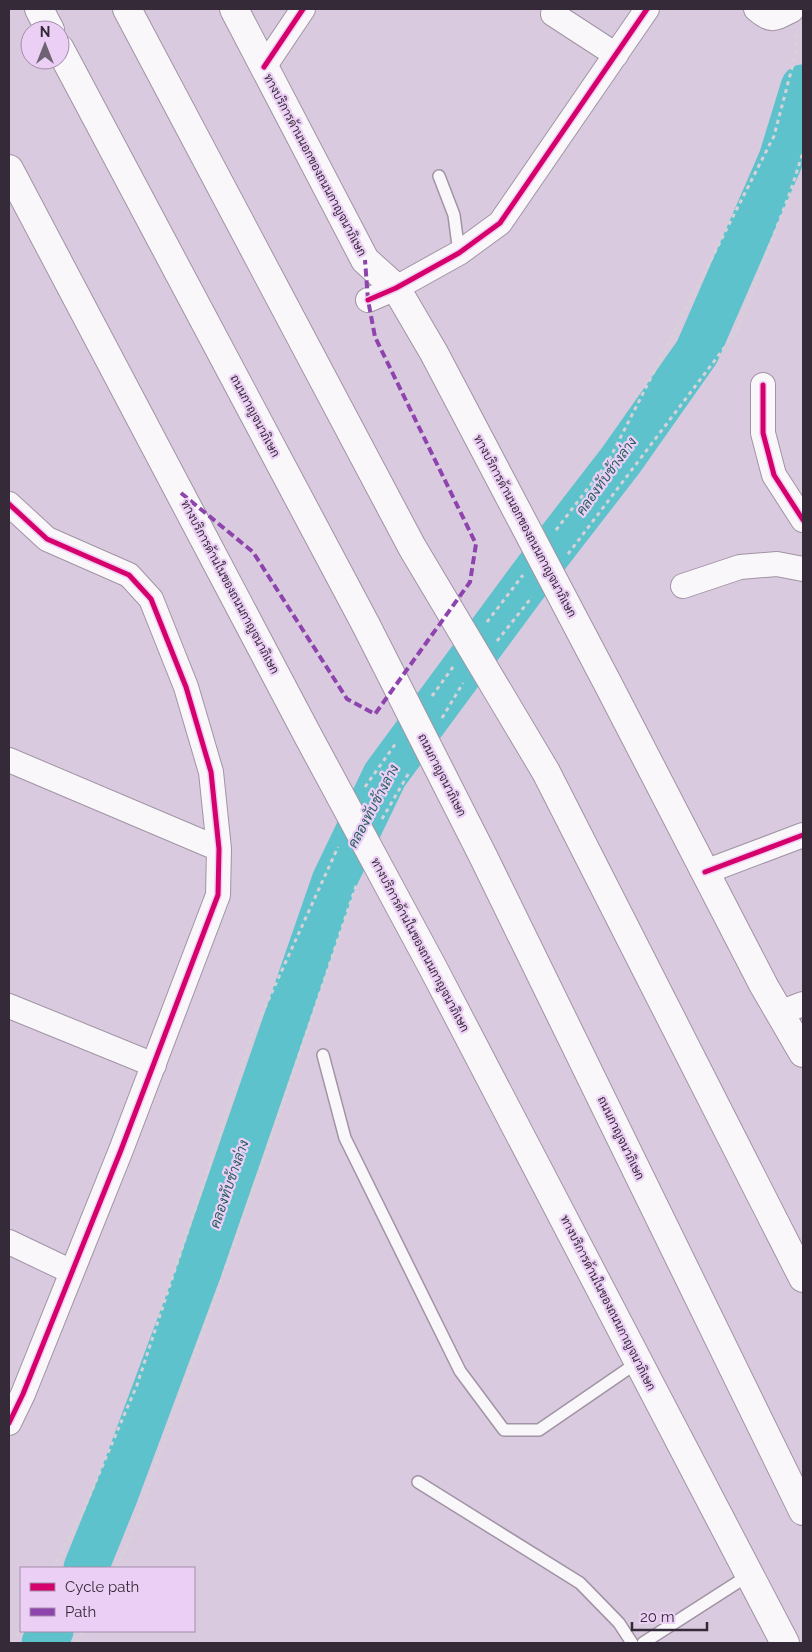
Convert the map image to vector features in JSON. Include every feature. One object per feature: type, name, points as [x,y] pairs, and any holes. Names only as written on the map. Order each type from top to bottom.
[{"type":"main road","points":[[38,9],[44,20]]},
{"type":"main road","points":[[127,9],[412,546],[546,772],[802,1278]]},
{"type":"main road","name":"ทางบริการด้านนอกของถนนกาญจนาภิเษก","points":[[234,9],[365,260],[396,288],[434,353],[764,986],[791,1009],[803,1053]]},
{"type":"main road","name":"ถนนกาญจนาภิเษก","points":[[70,68],[366,625],[483,856],[803,1511]]},
{"type":"main road","name":"ทางบริการด้านในของถนนกาญจนาภิเษก","points":[[9,169],[307,734],[433,968],[784,1643]]},
{"type":"street","points":[[264,67],[303,9]]},
{"type":"street","points":[[368,300],[396,288],[458,253],[500,223],[647,9]]},
{"type":"street","points":[[756,9],[767,18],[772,19],[792,10]]},
{"type":"street","points":[[553,14],[616,55]]},
{"type":"street","points":[[763,385],[763,433],[774,474],[803,520]]},
{"type":"street","points":[[9,504],[47,539],[129,575],[151,599],[186,687],[212,772],[219,849],[218,895],[154,1065],[23,1394],[9,1423]]},
{"type":"street","points":[[683,586],[740,567],[777,564],[803,569]]},
{"type":"street","points":[[9,760],[219,849]]},
{"type":"street","points":[[705,872],[803,835]]},
{"type":"street","points":[[9,1006],[154,1065]]},
{"type":"street","points":[[9,1242],[72,1272]]},
{"type":"lane","points":[[439,176],[454,215],[458,253]]},
{"type":"lane","points":[[323,1056],[345,1138],[460,1371],[504,1430],[539,1430],[638,1362]]},
{"type":"lane","points":[[418,1482],[580,1583],[619,1623],[632,1643]]},
{"type":"lane","points":[[643,1643],[749,1575]]},
{"type":"path","points":[[554,534],[608,462],[774,136],[797,49],[792,10]]},
{"type":"path","points":[[563,560],[737,331],[791,190],[803,152]]},
{"type":"path","points":[[482,630],[524,574]]},
{"type":"path","points":[[493,645],[537,591]]},
{"type":"path","points":[[428,702],[458,662]]},
{"type":"path","points":[[442,718],[468,676]]},
{"type":"path","points":[[363,790],[397,742]]},
{"type":"path","points":[[381,820],[412,769]]},
{"type":"path","points":[[54,1567],[84,1509],[136,1385],[252,1036],[338,845]]},
{"type":"path","points":[[116,1567],[129,1542],[198,1349],[358,880]]},
{"type":"path","points":[[13,1643],[20,1630]]},
{"type":"path","points":[[77,1643],[83,1632]]},
{"type":"waterway","name":"คลองทับช้างล่าง","points":[[86,1567],[116,1494],[199,1271],[334,881],[385,775],[543,561],[621,460],[697,352],[781,159],[803,87]]},
{"type":"waterway","name":"คลองทับช้างล่าง","points":[[44,1643],[50,1632]]},
{"type":"marked path","points":[[181,493],[253,552],[347,699],[375,714],[470,582],[476,544],[375,337],[368,300],[365,260]]},
{"type":"cycle path","points":[[264,67],[303,9]]},
{"type":"cycle path","points":[[368,300],[396,288],[459,253],[500,223],[647,9]]},
{"type":"cycle path","points":[[763,385],[763,433],[774,475],[803,520]]},
{"type":"cycle path","points":[[9,504],[47,539],[129,575],[151,599],[186,687],[211,772],[219,849],[218,895],[121,1150],[23,1394],[9,1423]]},
{"type":"cycle path","points":[[705,872],[803,835]]}]
